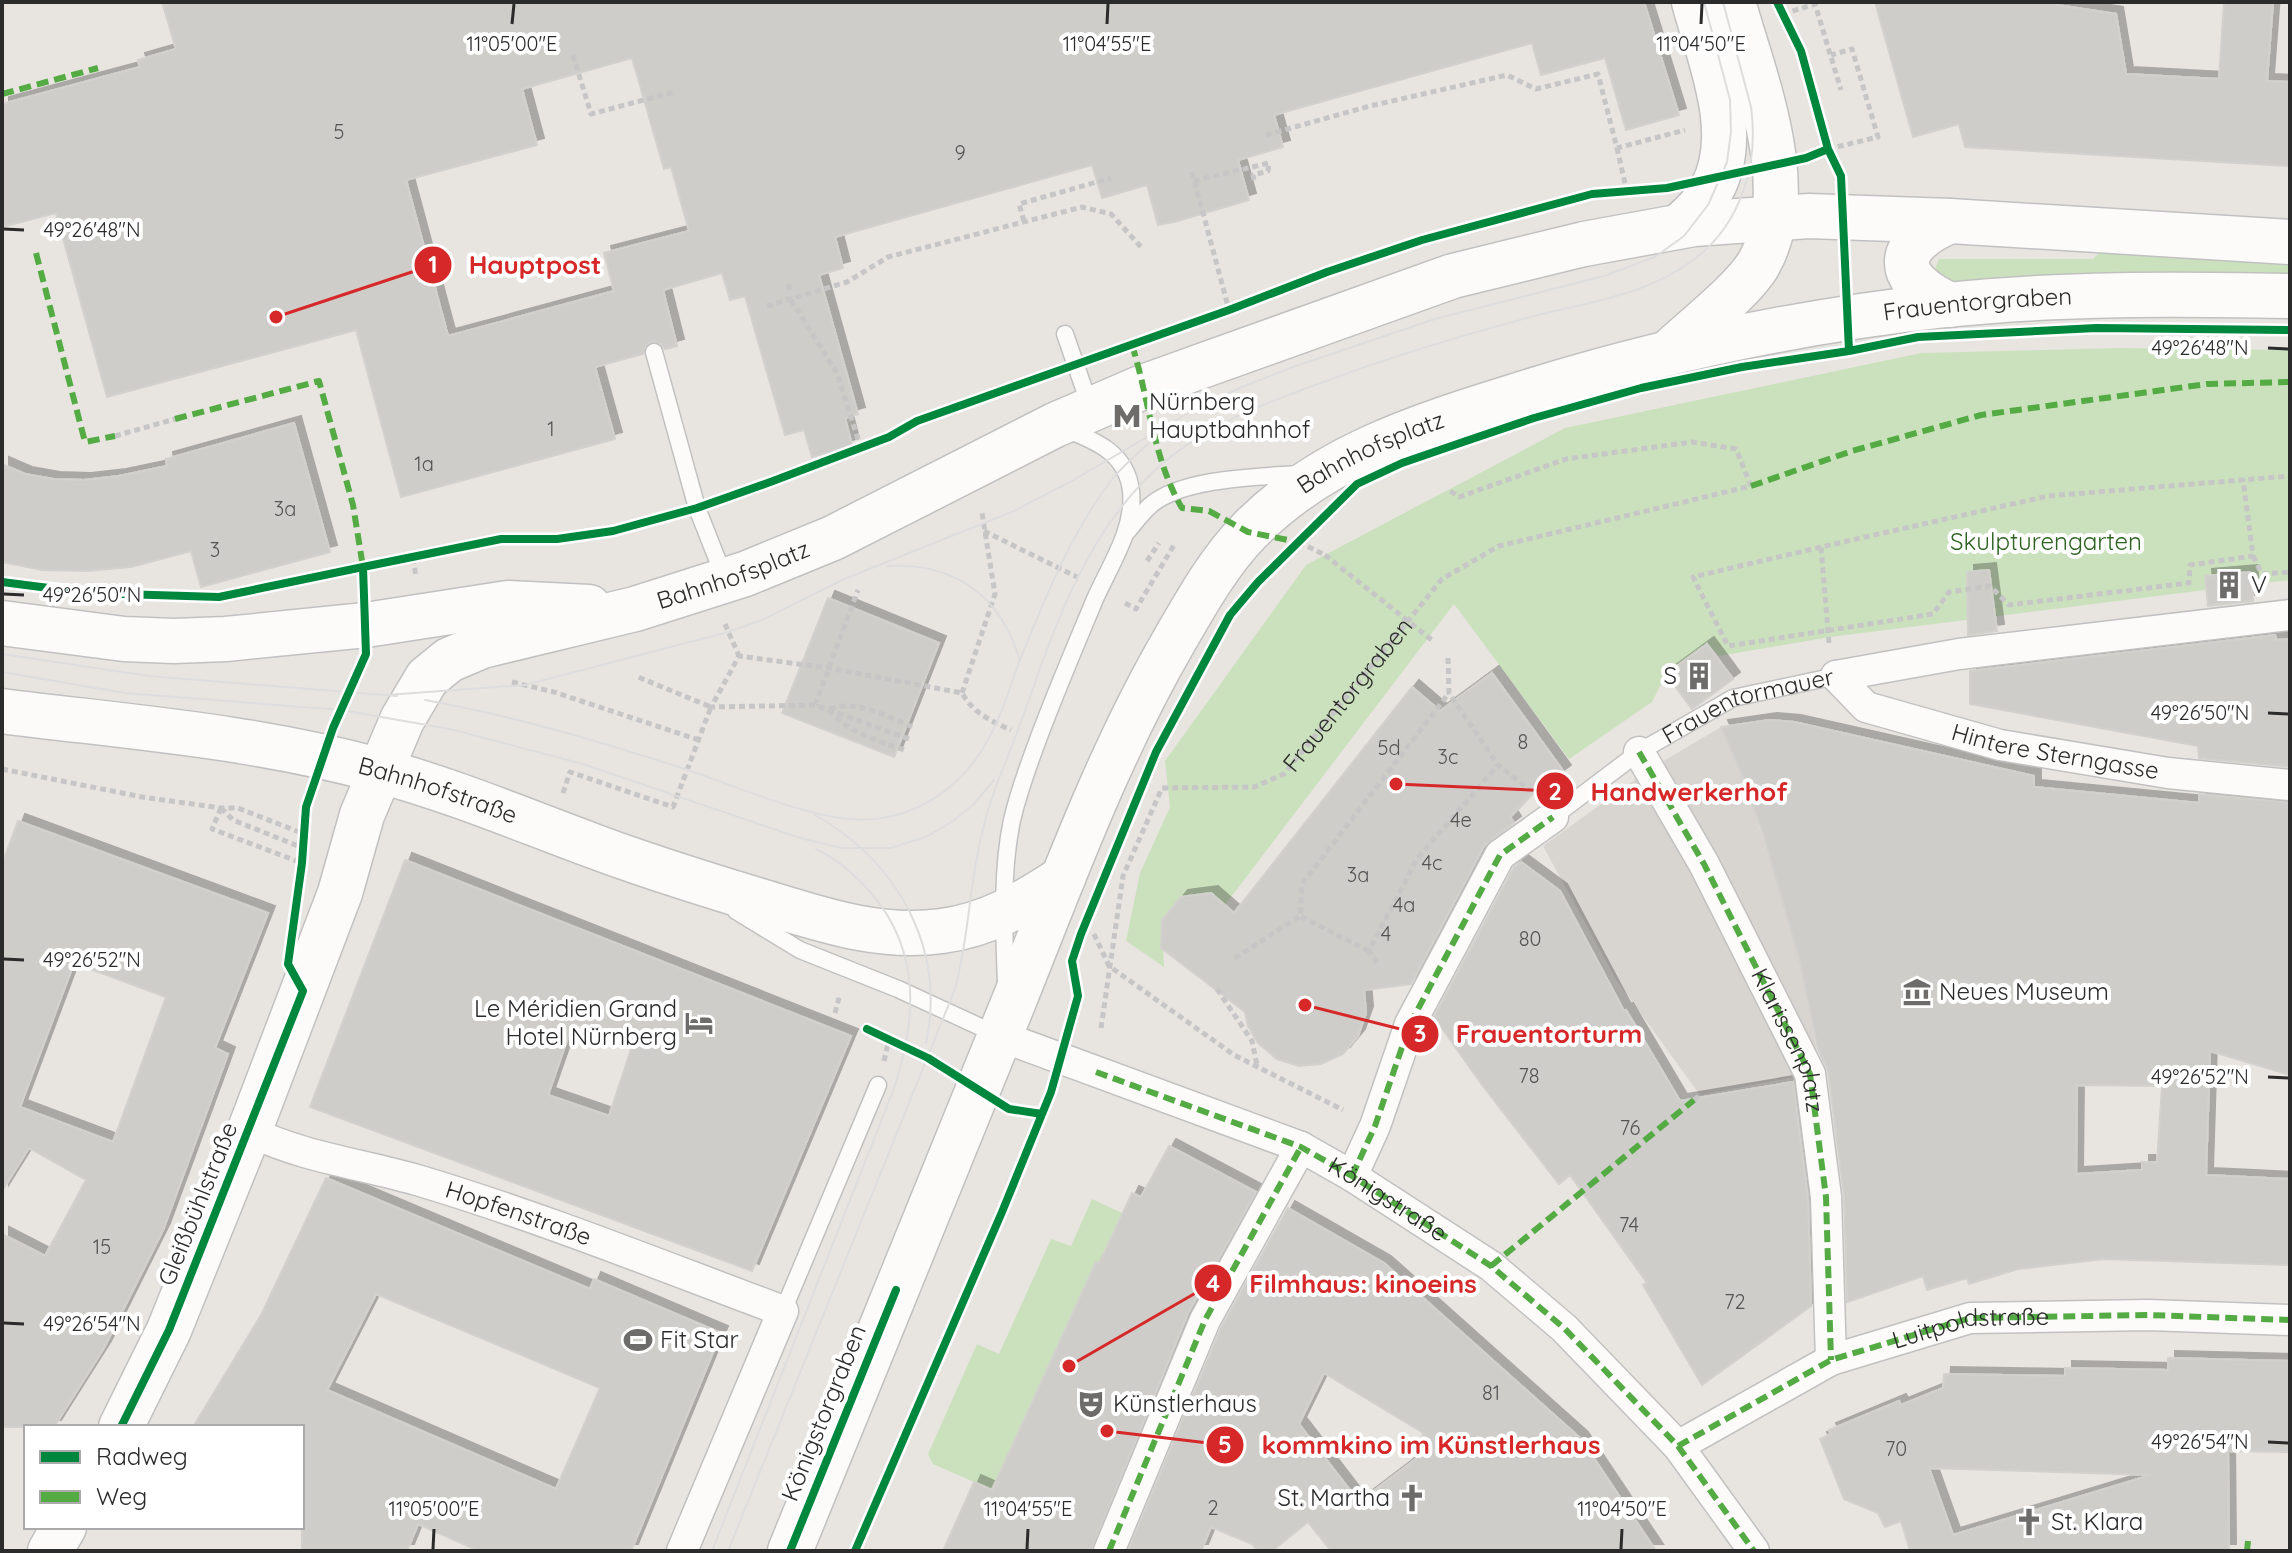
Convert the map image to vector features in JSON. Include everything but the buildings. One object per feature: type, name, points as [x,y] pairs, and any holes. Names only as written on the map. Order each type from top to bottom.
[{"type":"main road","points":[[1680,226],[1711,192],[1721,167],[1723,145],[1719,93],[1694,2]]},
{"type":"main road","name":"Bahnhofsplatz","points":[[1004,1026],[1130,722],[1199,599],[1248,532],[1287,496],[1356,453],[1413,429],[1550,385],[1668,353],[1753,272],[1765,250],[1774,217],[1776,165],[1733,2]]},
{"type":"main road","points":[[1680,226],[1774,217],[1864,217],[2290,242]]},
{"type":"main road","points":[[1950,221],[1917,240],[1909,251],[1908,261],[1910,275],[1918,287],[1950,305]]},
{"type":"main road","name":"Bahnhofsplatz","points":[[2,623],[124,639],[174,641],[255,636],[432,616],[508,603],[635,609],[724,601],[833,538],[1073,417],[1255,345],[1453,276],[1584,244],[1680,226]]},
{"type":"main road","name":"Frauentorgraben","points":[[1668,353],[1771,331],[1950,305],[2126,294],[2290,296]]},
{"type":"main road","name":"Bahnhofsplatz","points":[[380,770],[413,698],[440,665],[482,646],[635,609]]},
{"type":"main road","name":"Bahnhofstraße","points":[[2,711],[273,745],[380,770],[676,875],[839,925],[875,932],[943,931],[977,923],[1004,913],[1063,878]]},
{"type":"main road","name":"Gleißbühlstraße","points":[[122,1425],[169,1330],[249,1131],[323,940],[362,815],[380,770]]},
{"type":"main road","name":"Königstorgraben","points":[[790,1551],[1004,1026]]},
{"type":"main road","points":[[50,1551],[63,1529]]},
{"type":"street","name":"Frauentormauer","points":[[1836,676],[1959,654],[2290,615]]},
{"type":"street","name":"Hintere Sterngasse","points":[[1836,676],[1866,707],[2000,745],[2168,773],[2290,785]]},
{"type":"street","name":"Klarissenplatz","points":[[1639,752],[1704,864],[1810,1074],[1826,1197],[1831,1360]]},
{"type":"street","name":"Frauentormauer","points":[[1352,1176],[1375,1126],[1410,1024],[1500,855],[1553,817]]},
{"type":"street","name":"Königstraße","points":[[1004,1026],[1096,1072],[1301,1147],[1352,1176],[1491,1266],[1564,1328],[1678,1446],[1754,1551]]},
{"type":"street","name":"Hopfenstraße","points":[[249,1131],[302,1153],[417,1180],[489,1204],[783,1311]]},
{"type":"street","points":[[1109,1551],[1205,1320],[1301,1147]]},
{"type":"street","points":[[682,1551],[783,1311]]},
{"type":"street","name":"Luitpoldstraße","points":[[1678,1446],[1831,1360],[1970,1318],[2148,1315],[2290,1320]]},
{"type":"lane","points":[[1065,334],[1073,417],[1094,440],[1116,455],[1124,467],[1131,494],[1126,533]]},
{"type":"lane","points":[[654,352],[724,601]]},
{"type":"lane","points":[[1004,1026],[1004,913],[1012,821],[1036,745],[1099,590],[1126,533],[1152,504],[1173,493],[1224,480],[1323,472]]},
{"type":"lane","name":"Frauentormauer","points":[[1553,817],[1639,752],[1733,698],[1836,676]]},
{"type":"lane","name":"Bahnhofstraße","points":[[676,875],[800,950],[1004,1026]]},
{"type":"lane","points":[[783,1311],[878,1085]]},
{"type":"path","points":[[1783,14],[1815,4],[1841,90]]},
{"type":"path","points":[[1828,149],[1878,137],[1852,49],[1831,55]]},
{"type":"path","points":[[573,55],[591,114],[674,92]]},
{"type":"path","points":[[1266,135],[1370,106],[1507,75],[1536,89],[1598,74],[1627,192]]},
{"type":"path","points":[[1617,148],[1686,130]]},
{"type":"path","points":[[1194,181],[1269,163],[1268,171],[1253,175],[1254,180]]},
{"type":"path","points":[[1192,172],[1229,310]]},
{"type":"path","points":[[1024,221],[1019,204],[1111,178]]},
{"type":"path","points":[[767,306],[847,282],[888,257],[1082,207],[1111,214],[1141,247]]},
{"type":"path","points":[[791,300],[837,373],[861,449]]},
{"type":"path","points":[[115,436],[175,419]]},
{"type":"path","points":[[2253,556],[2190,565],[2189,583],[2009,605],[1990,586],[1949,592],[1933,614],[1728,646],[1693,577],[2048,496],[2290,476]]},
{"type":"path","points":[[2243,479],[2253,556],[2262,574],[2290,572]]},
{"type":"path","points":[[970,707],[962,693],[995,594],[982,513]]},
{"type":"path","points":[[984,531],[1136,609],[1174,545]]},
{"type":"path","points":[[1298,542],[1325,555],[1433,641]]},
{"type":"path","points":[[1821,547],[1828,630],[1836,676]]},
{"type":"path","points":[[815,705],[858,590]]},
{"type":"path","points":[[561,800],[570,772],[673,807],[711,707],[739,656],[724,601]]},
{"type":"path","points":[[739,656],[828,668],[962,693]]},
{"type":"path","points":[[1369,951],[1417,859],[1498,765],[1449,693],[1448,658]]},
{"type":"path","points":[[638,677],[711,707],[815,705],[909,739]]},
{"type":"path","points":[[511,682],[554,692],[699,740]]},
{"type":"path","points":[[1300,916],[1302,884],[1449,693]]},
{"type":"path","points":[[829,709],[844,704],[854,706],[913,727]]},
{"type":"path","points":[[829,709],[840,723],[854,731],[904,750]]},
{"type":"path","points":[[2,769],[142,797],[238,808],[313,838]]},
{"type":"path","points":[[221,808],[233,820],[308,850]]},
{"type":"path","points":[[221,808],[212,829],[302,863]]},
{"type":"path","points":[[1300,916],[1369,951],[1377,963]]},
{"type":"path","points":[[1235,958],[1300,916]]},
{"type":"path","points":[[1094,934],[1109,966],[1234,1055],[1375,1126]]},
{"type":"path","points":[[1217,989],[1252,1041],[1257,1066]]},
{"type":"path","points":[[835,1013],[840,994]]},
{"type":"path","points":[[1694,1100],[1700,1095]]},
{"type":"green space","points":[[2105,247],[2290,257],[2290,277],[1955,283],[1942,277],[1935,269],[1939,259],[2093,259]]},
{"type":"green space","name":"Skulpturengarten","points":[[2120,348],[2290,350],[2290,580],[2253,584],[2250,572],[2206,576],[2205,590],[1830,637],[1719,656],[1707,644],[1666,674],[1652,702],[1569,759],[1454,604],[1225,905],[1211,893],[1181,897],[1162,920],[1164,967],[1126,941],[1140,873],[1170,807],[1165,761],[1306,565],[1565,428],[1921,353]]},
{"type":"green space","points":[[1092,1199],[1122,1213],[992,1490],[933,1464],[928,1454],[977,1344],[999,1354],[1051,1239],[1071,1246]]},
{"type":"shaded area","points":[[1721,727],[1743,777],[1781,894],[1799,958],[1821,1072],[1700,1095],[1617,981],[1543,846],[1650,769]]},
{"type":"tram line","points":[[386,695],[525,685],[728,632],[762,620],[842,580],[1014,511],[1197,408],[1242,387],[1435,319],[1604,276],[1655,257],[1684,236],[1708,205],[1727,162],[1731,132],[1730,100],[1704,2]]},
{"type":"tram line","points":[[728,1551],[955,989],[989,807],[1054,632],[1083,567],[1101,536],[1121,507],[1165,462],[1185,446],[1231,420],[1279,398],[1407,353],[1639,289],[1676,272],[1710,246],[1735,211],[1749,171],[1752,150],[1751,107],[1723,2]]},
{"type":"tram line","points":[[425,700],[590,740],[806,811],[854,819],[875,819],[914,809],[961,777],[985,746],[1039,613],[1072,542],[1114,477],[1149,443]]},
{"type":"tram line","points":[[887,566],[934,570],[972,588],[1001,618],[1020,661]]},
{"type":"tram line","points":[[2,654],[149,676],[397,696]]},
{"type":"tram line","points":[[2,672],[125,693],[341,710],[450,729],[583,764],[800,838],[841,848],[891,848],[928,836],[973,805],[994,780]]},
{"type":"tram line","points":[[815,815],[844,834],[870,857],[892,883],[909,911],[922,942],[929,974],[930,1008],[926,1043]]},
{"type":"tram line","points":[[712,1551],[893,1091],[907,1035],[909,980],[895,929],[881,905],[861,882],[840,863],[816,849]]},
{"type":"marked path","points":[[2,94],[98,68]]},
{"type":"marked path","points":[[36,253],[85,442],[115,436]]},
{"type":"marked path","points":[[1132,345],[1164,469],[1182,508],[1209,511],[1248,532],[1298,542]]},
{"type":"marked path","points":[[175,419],[319,381],[353,505],[363,567],[358,568]]},
{"type":"marked path","points":[[1751,486],[1852,451],[1981,415],[2207,384],[2290,382]]},
{"type":"marked path","points":[[1639,752],[1704,864],[1810,1074],[1826,1197],[1831,1360]]},
{"type":"marked path","points":[[1352,1176],[1375,1126],[1410,1024],[1500,855],[1553,817]]},
{"type":"marked path","points":[[1096,1072],[1301,1147],[1352,1176],[1491,1266],[1564,1328],[1678,1446],[1754,1551]]},
{"type":"marked path","points":[[1491,1266],[1694,1100]]},
{"type":"marked path","points":[[1109,1551],[1205,1320],[1301,1147]]},
{"type":"marked path","points":[[1678,1446],[1831,1360],[1970,1318],[2148,1315],[2290,1320]]},
{"type":"marked path","points":[[2247,1551],[2248,1541]]},
{"type":"cycle path","points":[[1777,2],[1801,51],[1828,149],[1841,176],[1849,351]]},
{"type":"cycle path","points":[[122,1425],[169,1330],[303,991],[288,964],[302,863],[306,807],[333,728],[366,654],[363,567],[501,539],[557,539],[613,531],[697,508],[889,437],[917,421],[1422,240],[1592,194],[1667,188],[1806,158],[1828,149]]},
{"type":"cycle path","points":[[855,1551],[1051,1092],[1078,996],[1072,961],[1156,752],[1230,615],[1258,582],[1357,484],[1402,463],[1534,418],[1641,388],[1918,337],[2096,328],[2290,330]]},
{"type":"cycle path","points":[[2,582],[88,593],[219,597],[363,567]]},
{"type":"cycle path","points":[[867,1029],[928,1058],[1009,1109],[1042,1114]]},
{"type":"cycle path","points":[[790,1551],[896,1290]]},
{"type":"place","name":"Hauptpost","points":[[276,317]]},
{"type":"place","name":"Nürnberg Hauptbahnhof","points":[[1127,416]]},
{"type":"place","name":"V","points":[[2229,585]]},
{"type":"place","name":"S","points":[[1699,676]]},
{"type":"place","name":"Handwerkerhof","points":[[1396,784]]},
{"type":"place","name":"Neues Museum","points":[[1917,992]]},
{"type":"place","name":"Frauentorturm","points":[[1305,1005]]},
{"type":"place","name":"Le Méridien Grand Hotel Nürnberg","points":[[699,1023]]},
{"type":"place","name":"Fit Star","points":[[638,1340]]},
{"type":"place","name":"Filmhaus: kinoeins","points":[[1069,1366]]},
{"type":"place","name":"Künstlerhaus","points":[[1091,1404]]},
{"type":"place","name":"kommkino im Künstlerhaus","points":[[1107,1431]]},
{"type":"place","name":"St. Martha","points":[[1412,1498]]},
{"type":"place","name":"St. Klara","points":[[2029,1522]]}]
